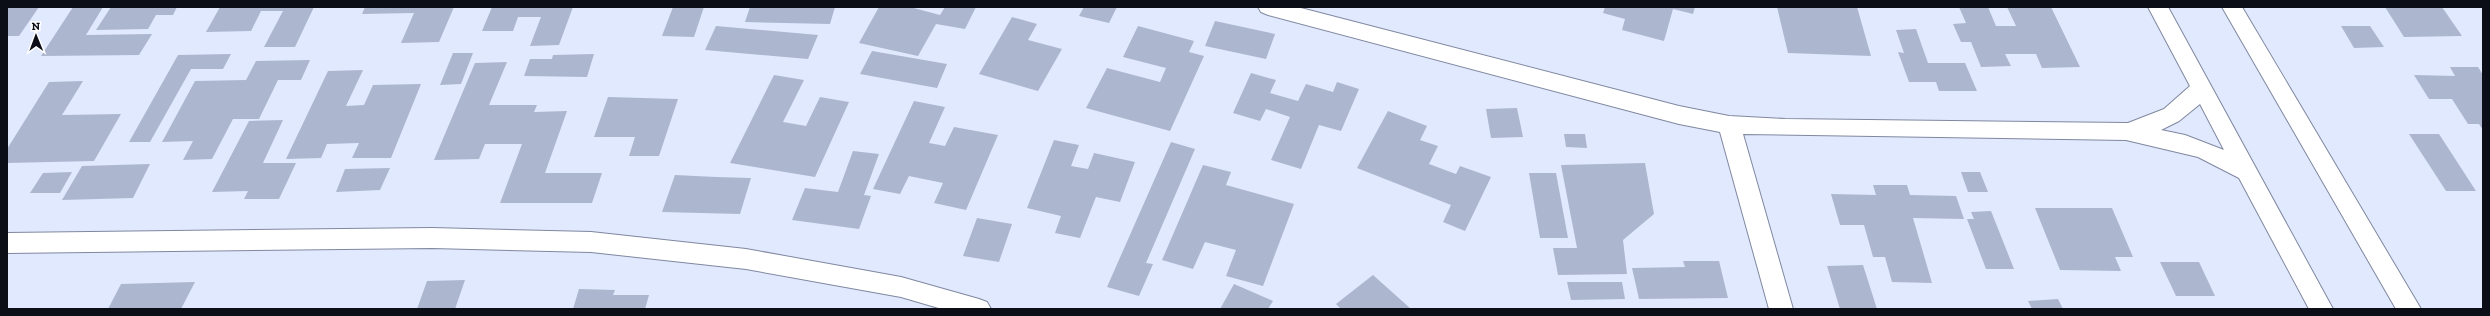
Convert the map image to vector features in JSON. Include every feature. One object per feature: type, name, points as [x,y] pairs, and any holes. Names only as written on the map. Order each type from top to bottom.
[{"type":"street","points":[[1268,7],[1678,115],[1730,125],[2126,131],[2185,144],[2206,151],[2247,172]]},
{"type":"street","points":[[2158,7],[2321,309]]},
{"type":"street","points":[[2232,7],[2409,309]]},
{"type":"street","points":[[2126,131],[2156,123],[2177,113],[2191,101],[2201,88]]},
{"type":"street","points":[[1730,125],[1781,309]]},
{"type":"street","points":[[7,243],[432,238],[591,242],[746,259],[901,287],[979,309]]},
{"type":"building","points":[[8,7],[39,7],[19,36],[7,36]]},
{"type":"building","points":[[73,7],[103,7],[86,35],[152,34],[139,55],[41,56]]},
{"type":"building","points":[[111,7],[177,7],[173,15],[156,15],[148,29],[96,30]]},
{"type":"building","points":[[220,7],[314,7],[295,47],[264,47],[283,11],[261,11],[251,31],[206,32]]},
{"type":"building","points":[[365,7],[454,7],[439,42],[401,43],[414,13],[362,14]]},
{"type":"building","points":[[492,7],[573,7],[559,45],[530,46],[541,17],[518,17],[513,31],[482,31]]},
{"type":"building","points":[[673,7],[704,7],[694,37],[662,36]]},
{"type":"building","points":[[750,7],[835,7],[830,24],[745,22]]},
{"type":"building","points":[[879,7],[910,7],[940,15],[945,7],[976,7],[965,29],[936,24],[918,56],[859,43]]},
{"type":"building","points":[[1084,7],[1117,7],[1109,23],[1079,16]]},
{"type":"building","points":[[1605,7],[1695,7],[1693,14],[1673,9],[1664,41],[1622,30],[1625,19],[1603,13]]},
{"type":"building","points":[[1777,7],[1857,7],[1871,56],[1788,53]]},
{"type":"building","points":[[1959,7],[1988,7],[1996,26],[2016,26],[2007,7],[2051,7],[2080,67],[2042,68],[2036,54],[2005,54],[2011,66],[1981,67],[1971,42],[1961,42],[1953,24],[1966,23]]},
{"type":"building","points":[[2385,7],[2442,7],[2462,36],[2404,37]]},
{"type":"building","points":[[1012,17],[1037,24],[1028,40],[1062,49],[1038,91],[979,74]]},
{"type":"building","points":[[1215,21],[1275,34],[1266,59],[1205,46]]},
{"type":"building","points":[[716,26],[818,35],[808,59],[705,50]]},
{"type":"building","points":[[1138,26],[1194,41],[1189,52],[1204,56],[1170,131],[1086,108],[1107,68],[1160,82],[1166,68],[1123,57]]},
{"type":"building","points":[[2341,26],[2370,26],[2384,47],[2354,48]]},
{"type":"building","points":[[1916,29],[1928,63],[1965,63],[1977,91],[1939,91],[1936,82],[1909,82],[1898,52],[1904,53],[1896,30]]},
{"type":"building","points":[[872,51],[947,64],[937,88],[860,74]]},
{"type":"building","points":[[453,53],[473,53],[461,84],[440,85]]},
{"type":"building","points":[[231,54],[223,69],[191,69],[150,142],[129,142],[178,55]]},
{"type":"building","points":[[594,54],[587,77],[524,76],[530,59],[552,59],[553,55]]},
{"type":"building","points":[[310,60],[301,80],[278,80],[259,119],[233,119],[212,159],[183,160],[193,141],[162,142],[195,81],[246,80],[256,61]]},
{"type":"building","points":[[507,62],[489,105],[537,105],[534,112],[567,111],[545,173],[602,173],[592,203],[500,203],[522,144],[485,144],[479,159],[434,160],[475,63]]},
{"type":"building","points":[[2450,67],[2478,67],[2483,75],[2483,130],[2479,124],[2468,124],[2452,99],[2429,99],[2414,75],[2455,76]]},
{"type":"building","points":[[363,70],[346,106],[364,105],[373,85],[421,84],[391,158],[352,158],[359,143],[327,144],[321,158],[286,159],[328,71]]},
{"type":"building","points":[[1251,73],[1276,80],[1270,93],[1298,101],[1306,84],[1333,92],[1337,82],[1359,89],[1341,131],[1319,125],[1301,169],[1271,160],[1290,117],[1266,109],[1260,121],[1233,113]]},
{"type":"building","points":[[774,75],[804,80],[783,122],[806,126],[820,97],[849,102],[815,177],[730,163]]},
{"type":"building","points":[[83,81],[62,115],[121,114],[94,161],[7,163],[7,149],[49,82]]},
{"type":"building","points":[[608,97],[678,99],[659,156],[629,156],[635,137],[594,137]]},
{"type":"building","points":[[914,101],[945,107],[929,143],[945,146],[954,127],[998,135],[966,210],[934,203],[943,183],[909,176],[900,194],[873,189]]},
{"type":"building","points":[[1517,108],[1523,137],[1491,138],[1486,109]]},
{"type":"building","points":[[1388,111],[1427,126],[1420,140],[1438,146],[1429,164],[1456,174],[1460,166],[1491,177],[1465,231],[1443,222],[1451,205],[1357,168]]},
{"type":"building","points":[[283,120],[263,163],[296,163],[279,199],[244,199],[248,191],[212,192],[249,121]]},
{"type":"building","points":[[1564,134],[1585,134],[1587,148],[1566,147]]},
{"type":"building","points":[[2409,134],[2439,134],[2476,191],[2446,191]]},
{"type":"building","points":[[1054,140],[1079,145],[1071,166],[1088,169],[1094,153],[1135,162],[1120,202],[1096,197],[1080,238],[1055,233],[1061,216],[1027,208]]},
{"type":"building","points":[[1171,142],[1195,149],[1146,263],[1153,264],[1139,296],[1107,287]]},
{"type":"building","points":[[853,151],[879,154],[864,195],[871,196],[859,229],[792,220],[805,188],[838,192]]},
{"type":"building","points":[[1645,163],[1654,214],[1623,240],[1627,274],[1558,275],[1553,248],[1577,248],[1561,165]]},
{"type":"building","points":[[150,164],[133,198],[62,200],[82,166]]},
{"type":"building","points":[[1203,165],[1231,172],[1226,185],[1294,204],[1263,286],[1226,276],[1236,250],[1205,242],[1193,269],[1162,260]]},
{"type":"building","points":[[390,168],[380,190],[336,192],[345,169]]},
{"type":"building","points":[[72,172],[60,193],[30,193],[43,173]]},
{"type":"building","points":[[1961,172],[1980,172],[1988,192],[1968,192]]},
{"type":"building","points":[[1529,173],[1556,173],[1568,238],[1540,238]]},
{"type":"building","points":[[675,175],[751,178],[740,214],[662,212]]},
{"type":"building","points":[[1873,185],[1907,185],[1910,195],[1956,196],[1964,219],[1913,218],[1932,283],[1892,282],[1885,257],[1873,257],[1864,225],[1840,225],[1831,194],[1876,195]]},
{"type":"building","points":[[2035,208],[2112,208],[2133,257],[2115,257],[2121,271],[2060,270]]},
{"type":"building","points":[[1991,211],[2014,269],[1986,269],[1967,219],[1974,219],[1971,212]]},
{"type":"building","points":[[977,218],[1012,224],[999,262],[963,256]]},
{"type":"building","points":[[1683,261],[1719,261],[1728,298],[1639,299],[1632,268],[1685,267]]},
{"type":"building","points":[[2160,262],[2199,262],[2215,296],[2176,296]]},
{"type":"building","points":[[1863,265],[1877,309],[1840,309],[1827,266]]},
{"type":"building","points":[[1373,275],[1411,309],[1341,309],[1336,304]]},
{"type":"building","points":[[465,280],[455,309],[417,309],[427,281]]},
{"type":"building","points":[[195,282],[181,309],[108,309],[121,284]]},
{"type":"building","points":[[1567,282],[1622,282],[1625,299],[1571,300]]},
{"type":"building","points":[[1234,284],[1273,301],[1268,309],[1220,309]]},
{"type":"building","points":[[579,289],[615,290],[613,295],[649,295],[645,309],[573,309]]},
{"type":"building","points":[[2058,299],[2063,309],[2032,309],[2028,301]]}]
